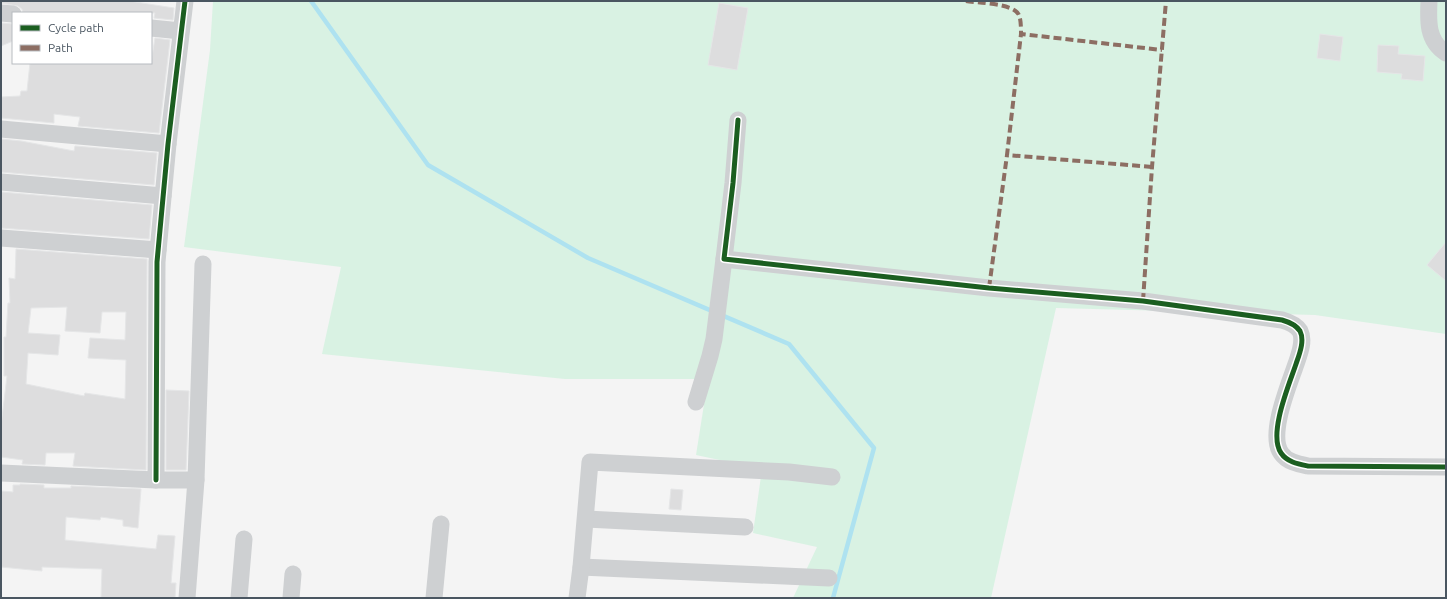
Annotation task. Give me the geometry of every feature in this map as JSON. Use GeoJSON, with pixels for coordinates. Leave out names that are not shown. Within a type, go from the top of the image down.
{"type":"FeatureCollection","features":[{"type":"Feature","properties":{"kind":"street"},"geometry":{"type":"LineString","coordinates":[[156,480],[158,250],[168,144],[185,1]]}},
{"type":"Feature","properties":{"kind":"street"},"geometry":{"type":"LineString","coordinates":[[1429,1],[1428,22],[1430,31],[1434,43],[1446,53]]}},
{"type":"Feature","properties":{"kind":"street"},"geometry":{"type":"LineString","coordinates":[[1,13],[12,14]]}},
{"type":"Feature","properties":{"kind":"street"},"geometry":{"type":"LineString","coordinates":[[152,28],[181,31]]}},
{"type":"Feature","properties":{"kind":"street"},"geometry":{"type":"LineString","coordinates":[[696,402],[714,339],[733,183],[738,120]]}},
{"type":"Feature","properties":{"kind":"street"},"geometry":{"type":"LineString","coordinates":[[1,129],[168,144]]}},
{"type":"Feature","properties":{"kind":"street"},"geometry":{"type":"LineString","coordinates":[[1,182],[163,196]]}},
{"type":"Feature","properties":{"kind":"street"},"geometry":{"type":"LineString","coordinates":[[1,238],[158,250]]}},
{"type":"Feature","properties":{"kind":"street"},"geometry":{"type":"LineString","coordinates":[[724,259],[989,288],[1143,301],[1282,320],[1293,324],[1300,332],[1302,339],[1300,352],[1278,419],[1276,442],[1281,454],[1291,462],[1308,466],[1446,468]]}},
{"type":"Feature","properties":{"kind":"street"},"geometry":{"type":"LineString","coordinates":[[187,598],[196,480],[203,264]]}},
{"type":"Feature","properties":{"kind":"street"},"geometry":{"type":"LineString","coordinates":[[577,598],[586,519],[590,462],[789,472],[832,477]]}},
{"type":"Feature","properties":{"kind":"street"},"geometry":{"type":"LineString","coordinates":[[1,473],[156,480],[196,480]]}},
{"type":"Feature","properties":{"kind":"street"},"geometry":{"type":"LineString","coordinates":[[586,519],[745,527]]}},
{"type":"Feature","properties":{"kind":"street"},"geometry":{"type":"LineString","coordinates":[[434,598],[441,524]]}},
{"type":"Feature","properties":{"kind":"street"},"geometry":{"type":"LineString","coordinates":[[239,598],[244,539]]}},
{"type":"Feature","properties":{"kind":"street"},"geometry":{"type":"LineString","coordinates":[[581,567],[829,578]]}},
{"type":"Feature","properties":{"kind":"street"},"geometry":{"type":"LineString","coordinates":[[291,598],[293,574]]}},
{"type":"Feature","properties":{"kind":"green space"},"geometry":{"type":"Polygon","coordinates":[[[213,1],[1446,1],[1446,334],[1315,315],[1056,308],[991,598],[793,598],[817,547],[753,533],[762,469],[696,455],[708,379],[565,379],[322,354],[341,267],[184,247],[210,50],[213,1]]]}},
{"type":"Feature","properties":{"kind":"building"},"geometry":{"type":"Polygon","coordinates":[[[1,1],[129,1],[174,8],[173,20],[154,18],[155,13],[152,12],[23,12],[22,9],[18,6],[1,3],[1,1]]]}},
{"type":"Feature","properties":{"kind":"building"},"geometry":{"type":"Polygon","coordinates":[[[719,3],[748,8],[737,70],[708,65],[719,3]]]}},
{"type":"Feature","properties":{"kind":"building"},"geometry":{"type":"Polygon","coordinates":[[[1,23],[12,24],[12,41],[1,46],[1,23]]]}},
{"type":"Feature","properties":{"kind":"building"},"geometry":{"type":"Polygon","coordinates":[[[1320,34],[1343,37],[1340,61],[1317,58],[1320,34]]]}},
{"type":"Feature","properties":{"kind":"building"},"geometry":{"type":"Polygon","coordinates":[[[155,38],[170,40],[159,133],[78,126],[80,117],[54,114],[54,123],[1,118],[1,97],[20,96],[21,91],[27,91],[30,64],[152,64],[155,38]]]}},
{"type":"Feature","properties":{"kind":"building"},"geometry":{"type":"Polygon","coordinates":[[[1378,45],[1399,46],[1398,54],[1425,56],[1423,81],[1401,79],[1402,74],[1377,72],[1378,45]]]}},
{"type":"Feature","properties":{"kind":"building"},"geometry":{"type":"Polygon","coordinates":[[[1,139],[21,141],[74,151],[75,146],[157,153],[154,185],[1,172],[1,139]]]}},
{"type":"Feature","properties":{"kind":"building"},"geometry":{"type":"Polygon","coordinates":[[[1,192],[152,205],[149,239],[1,228],[1,192]]]}},
{"type":"Feature","properties":{"kind":"building"},"geometry":{"type":"Polygon","coordinates":[[[1446,242],[1446,281],[1427,265],[1446,242]]]}},
{"type":"Feature","properties":{"kind":"building"},"geometry":{"type":"Polygon","coordinates":[[[16,249],[147,259],[146,470],[73,466],[75,453],[46,453],[45,465],[22,464],[23,460],[1,457],[1,426],[7,376],[4,376],[4,337],[6,337],[8,303],[10,303],[9,278],[15,279],[16,249]],[[67,307],[31,308],[28,333],[60,335],[58,355],[28,353],[26,384],[84,396],[85,393],[125,399],[126,360],[88,358],[90,338],[125,340],[126,312],[102,312],[100,333],[65,331],[67,307]]]}},
{"type":"Feature","properties":{"kind":"building"},"geometry":{"type":"Polygon","coordinates":[[[166,390],[189,391],[186,470],[166,470],[166,390]]]}},
{"type":"Feature","properties":{"kind":"building"},"geometry":{"type":"Polygon","coordinates":[[[13,485],[44,485],[44,488],[71,488],[71,486],[141,489],[138,528],[123,526],[123,520],[101,517],[100,520],[66,517],[65,540],[156,549],[158,535],[175,536],[171,583],[176,583],[175,598],[101,598],[102,569],[42,567],[42,571],[1,567],[1,491],[13,492],[13,485]]]}},
{"type":"Feature","properties":{"kind":"building"},"geometry":{"type":"Polygon","coordinates":[[[671,489],[683,490],[681,510],[669,509],[671,489]]]}},
{"type":"Feature","properties":{"kind":"waterway"},"geometry":{"type":"LineString","coordinates":[[311,1],[428,165],[588,258],[789,344],[874,448],[833,598]]}},
{"type":"Feature","properties":{"kind":"marked path"},"geometry":{"type":"LineString","coordinates":[[966,1],[995,4],[1016,11],[1020,17],[1021,34]]}},
{"type":"Feature","properties":{"kind":"marked path"},"geometry":{"type":"LineString","coordinates":[[1143,301],[1152,167],[1166,1]]}},
{"type":"Feature","properties":{"kind":"marked path"},"geometry":{"type":"LineString","coordinates":[[1152,167],[1007,155],[1021,34],[1162,50]]}},
{"type":"Feature","properties":{"kind":"marked path"},"geometry":{"type":"LineString","coordinates":[[989,288],[1007,155]]}},
{"type":"Feature","properties":{"kind":"cycle path"},"geometry":{"type":"LineString","coordinates":[[156,480],[157,262],[168,144],[185,1]]}},
{"type":"Feature","properties":{"kind":"cycle path"},"geometry":{"type":"LineString","coordinates":[[738,120],[733,183],[724,259],[989,288],[1143,301],[1282,320],[1296,327],[1300,331],[1302,339],[1300,352],[1278,422],[1278,445],[1281,453],[1286,459],[1308,466],[1446,467]]}}]}
